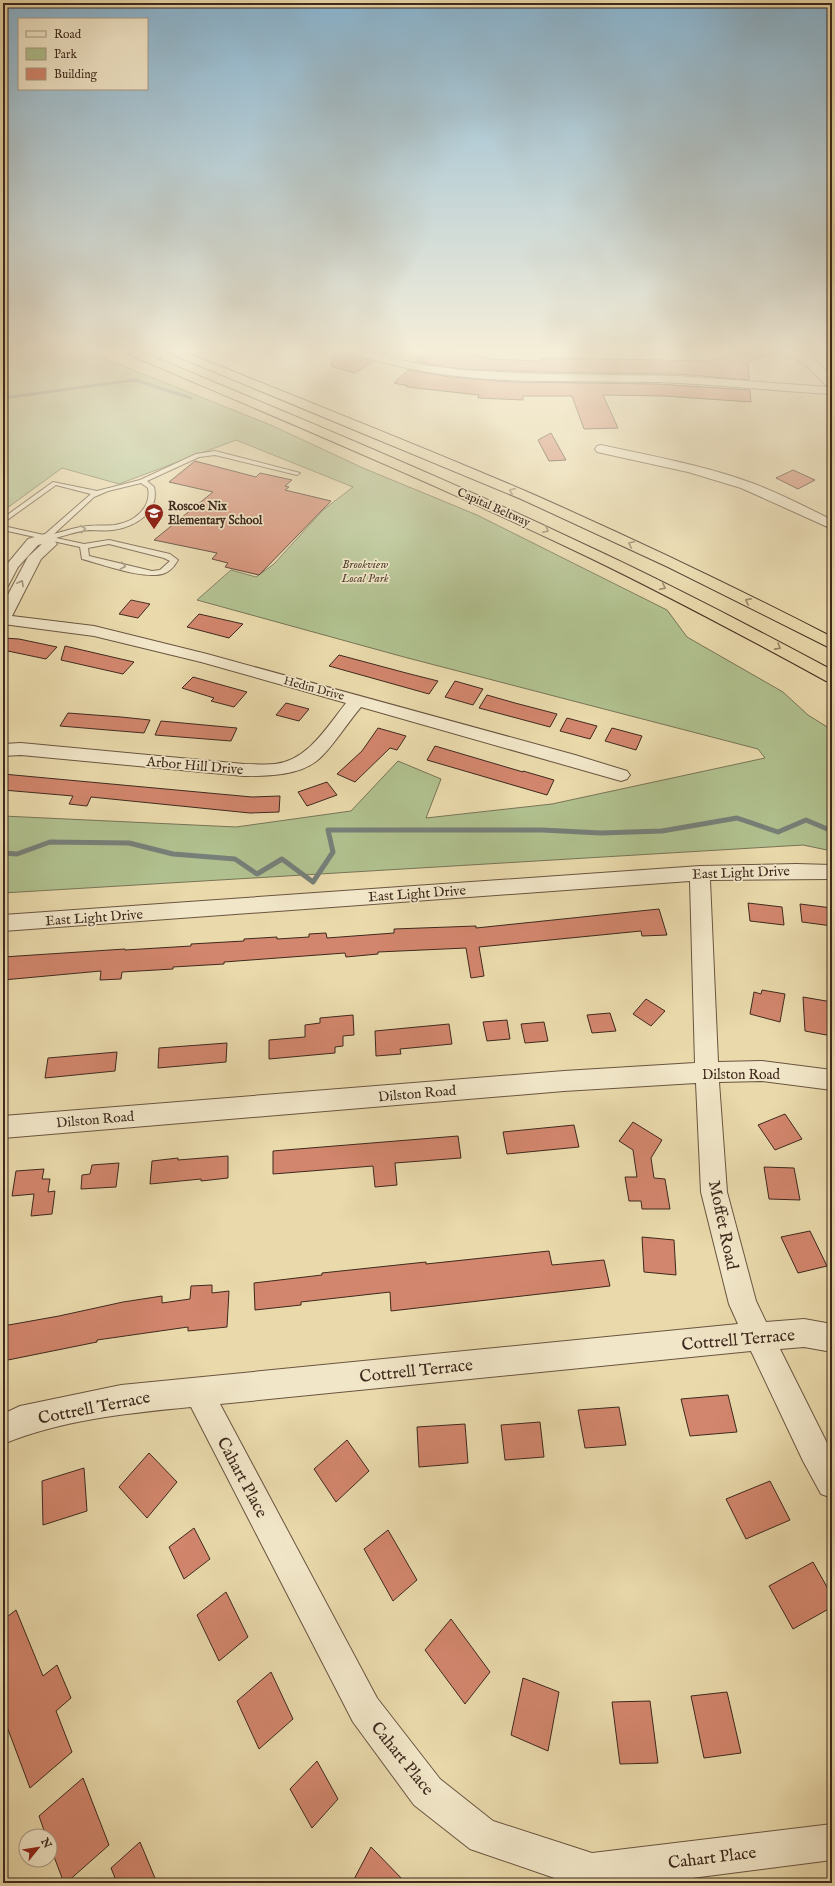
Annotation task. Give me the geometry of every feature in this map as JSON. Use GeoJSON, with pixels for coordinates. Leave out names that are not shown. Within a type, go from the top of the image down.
{"type":"FeatureCollection","features":[{"type":"Feature","properties":{"kind":"highway","name":"Capital Beltway"},"geometry":{"type":"LineString","coordinates":[[331,437],[550,532],[686,599],[832,677]]}},
{"type":"Feature","properties":{"kind":"highway","name":"Capital Beltway"},"geometry":{"type":"LineString","coordinates":[[383,437],[575,518],[706,580],[832,644]]}},
{"type":"Feature","properties":{"kind":"street"},"geometry":{"type":"LineString","coordinates":[[601,449],[704,473],[746,485],[783,500],[832,524]]}},
{"type":"Feature","properties":{"kind":"street"},"geometry":{"type":"LineString","coordinates":[[3,582],[12,565],[33,542],[45,538],[50,544],[35,557],[3,618]]}},
{"type":"Feature","properties":{"kind":"street","name":"Hedin Drive"},"geometry":{"type":"LineString","coordinates":[[3,618],[94,631],[207,659],[569,759],[621,775]]}},
{"type":"Feature","properties":{"kind":"street","name":"Arbor Hill Drive"},"geometry":{"type":"LineString","coordinates":[[3,750],[21,750],[244,770],[277,770],[303,761],[314,754],[357,700]]}},
{"type":"Feature","properties":{"kind":"street","name":"East Light Drive"},"geometry":{"type":"LineString","coordinates":[[3,923],[700,873],[796,871],[832,872]]}},
{"type":"Feature","properties":{"kind":"street","name":"Moffet Road"},"geometry":{"type":"LineString","coordinates":[[700,873],[707,1072],[714,1192],[743,1304],[814,1450],[832,1482]]}},
{"type":"Feature","properties":{"kind":"street","name":"Dilston Road"},"geometry":{"type":"LineString","coordinates":[[3,1126],[556,1081],[707,1072],[762,1071],[832,1080]]}},
{"type":"Feature","properties":{"kind":"street","name":"Cottrell Terrace"},"geometry":{"type":"LineString","coordinates":[[3,1429],[20,1421],[120,1399],[758,1336],[804,1334],[832,1338]]}},
{"type":"Feature","properties":{"kind":"street","name":"Cahart Place"},"geometry":{"type":"LineString","coordinates":[[198,1391],[365,1710],[427,1792],[483,1836],[592,1872],[832,1842]]}},
{"type":"Feature","properties":{"kind":"lane"},"geometry":{"type":"LineString","coordinates":[[45,538],[92,496],[142,480],[191,458],[206,453],[215,453],[297,473]]}},
{"type":"Feature","properties":{"kind":"lane"},"geometry":{"type":"LineString","coordinates":[[45,538],[74,531],[122,526],[134,521],[149,508],[153,500],[151,487],[142,480]]}},
{"type":"Feature","properties":{"kind":"lane"},"geometry":{"type":"LineString","coordinates":[[3,521],[55,483],[98,494]]}},
{"type":"Feature","properties":{"kind":"lane"},"geometry":{"type":"LineString","coordinates":[[3,528],[84,546],[109,542],[167,556],[174,560],[164,572],[150,573],[85,557],[84,546]]}},
{"type":"Feature","properties":{"kind":"lane"},"geometry":{"type":"LineString","coordinates":[[12,565],[31,564]]}},
{"type":"Feature","properties":{"kind":"green space","name":"Brookview Local Park"},"geometry":{"type":"Polygon","coordinates":[[[3,437],[297,437],[363,468],[477,515],[667,610],[687,637],[783,692],[808,715],[832,730],[832,851],[803,845],[3,893],[3,816],[236,827],[351,811],[398,761],[441,779],[426,818],[552,804],[765,758],[758,749],[404,657],[197,600],[231,570],[256,577],[274,564],[323,510],[353,487],[236,440],[119,484],[62,468],[3,511],[3,437]]]}},
{"type":"Feature","properties":{"kind":"building"},"geometry":{"type":"Polygon","coordinates":[[[544,437],[553,437],[566,460],[549,461],[538,440],[544,437]]]}},
{"type":"Feature","properties":{"kind":"building"},"geometry":{"type":"Polygon","coordinates":[[[195,461],[256,477],[260,473],[292,480],[285,486],[289,487],[285,490],[331,501],[259,575],[225,567],[228,563],[212,559],[217,553],[154,540],[213,492],[169,482],[195,461]]]}},
{"type":"Feature","properties":{"kind":"building"},"geometry":{"type":"Polygon","coordinates":[[[793,470],[815,480],[798,489],[776,478],[793,470]]]}},
{"type":"Feature","properties":{"kind":"building"},"geometry":{"type":"Polygon","coordinates":[[[131,600],[150,604],[138,618],[119,614],[131,600]]]}},
{"type":"Feature","properties":{"kind":"building"},"geometry":{"type":"Polygon","coordinates":[[[199,614],[243,624],[229,638],[187,627],[199,614]]]}},
{"type":"Feature","properties":{"kind":"building"},"geometry":{"type":"Polygon","coordinates":[[[3,638],[19,639],[57,647],[46,659],[3,650],[3,638]]]}},
{"type":"Feature","properties":{"kind":"building"},"geometry":{"type":"Polygon","coordinates":[[[65,646],[134,662],[123,674],[61,660],[65,646]]]}},
{"type":"Feature","properties":{"kind":"building"},"geometry":{"type":"Polygon","coordinates":[[[339,655],[438,681],[429,694],[329,666],[339,655]]]}},
{"type":"Feature","properties":{"kind":"building"},"geometry":{"type":"Polygon","coordinates":[[[193,677],[247,692],[234,707],[211,701],[214,698],[182,688],[193,677]]]}},
{"type":"Feature","properties":{"kind":"building"},"geometry":{"type":"Polygon","coordinates":[[[455,681],[483,689],[473,705],[445,697],[455,681]]]}},
{"type":"Feature","properties":{"kind":"building"},"geometry":{"type":"Polygon","coordinates":[[[487,695],[557,714],[550,727],[479,708],[487,695]]]}},
{"type":"Feature","properties":{"kind":"building"},"geometry":{"type":"Polygon","coordinates":[[[286,703],[309,709],[299,721],[276,715],[286,703]]]}},
{"type":"Feature","properties":{"kind":"building"},"geometry":{"type":"Polygon","coordinates":[[[68,713],[150,720],[144,733],[60,726],[68,713]]]}},
{"type":"Feature","properties":{"kind":"building"},"geometry":{"type":"Polygon","coordinates":[[[567,718],[597,726],[590,739],[560,731],[567,718]]]}},
{"type":"Feature","properties":{"kind":"building"},"geometry":{"type":"Polygon","coordinates":[[[161,721],[237,728],[231,741],[155,735],[161,721]]]}},
{"type":"Feature","properties":{"kind":"building"},"geometry":{"type":"Polygon","coordinates":[[[378,728],[406,736],[397,750],[390,748],[355,782],[337,774],[362,751],[378,728]]]}},
{"type":"Feature","properties":{"kind":"building"},"geometry":{"type":"Polygon","coordinates":[[[612,728],[642,736],[636,750],[605,741],[612,728]]]}},
{"type":"Feature","properties":{"kind":"building"},"geometry":{"type":"Polygon","coordinates":[[[435,746],[554,780],[547,795],[427,760],[435,746]]]}},
{"type":"Feature","properties":{"kind":"building"},"geometry":{"type":"Polygon","coordinates":[[[3,774],[252,797],[280,796],[279,812],[250,813],[91,797],[87,806],[69,804],[73,796],[3,790],[3,774]]]}},
{"type":"Feature","properties":{"kind":"building"},"geometry":{"type":"Polygon","coordinates":[[[327,782],[337,795],[307,806],[298,792],[327,782]]]}},
{"type":"Feature","properties":{"kind":"building"},"geometry":{"type":"Polygon","coordinates":[[[748,903],[782,907],[784,925],[750,921],[748,903]]]}},
{"type":"Feature","properties":{"kind":"building"},"geometry":{"type":"Polygon","coordinates":[[[800,904],[832,908],[832,926],[802,922],[800,904]]]}},
{"type":"Feature","properties":{"kind":"building"},"geometry":{"type":"Polygon","coordinates":[[[659,909],[667,935],[642,936],[641,931],[479,947],[484,976],[471,978],[466,948],[378,952],[378,954],[346,957],[345,953],[224,962],[224,964],[173,967],[173,969],[122,972],[121,979],[100,980],[101,971],[3,980],[3,957],[191,946],[191,944],[244,941],[244,939],[309,937],[309,934],[326,933],[327,938],[394,933],[394,929],[476,926],[476,928],[659,909]]]}},
{"type":"Feature","properties":{"kind":"building"},"geometry":{"type":"Polygon","coordinates":[[[762,990],[785,994],[780,1022],[750,1014],[754,992],[761,994],[762,990]]]}},
{"type":"Feature","properties":{"kind":"building"},"geometry":{"type":"Polygon","coordinates":[[[803,997],[832,1002],[832,1036],[805,1031],[803,997]]]}},
{"type":"Feature","properties":{"kind":"building"},"geometry":{"type":"Polygon","coordinates":[[[646,999],[665,1011],[651,1026],[633,1014],[646,999]]]}},
{"type":"Feature","properties":{"kind":"building"},"geometry":{"type":"Polygon","coordinates":[[[610,1013],[616,1031],[592,1033],[587,1015],[610,1013]]]}},
{"type":"Feature","properties":{"kind":"building"},"geometry":{"type":"Polygon","coordinates":[[[353,1015],[354,1035],[343,1036],[343,1046],[335,1047],[335,1053],[269,1059],[269,1040],[305,1037],[305,1025],[320,1023],[320,1018],[353,1015]]]}},
{"type":"Feature","properties":{"kind":"building"},"geometry":{"type":"Polygon","coordinates":[[[507,1020],[510,1039],[487,1041],[483,1022],[507,1020]]]}},
{"type":"Feature","properties":{"kind":"building"},"geometry":{"type":"Polygon","coordinates":[[[544,1022],[548,1041],[525,1043],[521,1024],[544,1022]]]}},
{"type":"Feature","properties":{"kind":"building"},"geometry":{"type":"Polygon","coordinates":[[[449,1024],[452,1044],[400,1049],[401,1054],[376,1056],[375,1031],[449,1024]]]}},
{"type":"Feature","properties":{"kind":"building"},"geometry":{"type":"Polygon","coordinates":[[[227,1043],[226,1062],[158,1068],[159,1048],[227,1043]]]}},
{"type":"Feature","properties":{"kind":"building"},"geometry":{"type":"Polygon","coordinates":[[[117,1052],[115,1071],[45,1078],[48,1058],[117,1052]]]}},
{"type":"Feature","properties":{"kind":"building"},"geometry":{"type":"Polygon","coordinates":[[[785,1114],[802,1139],[775,1150],[758,1125],[785,1114]]]}},
{"type":"Feature","properties":{"kind":"building"},"geometry":{"type":"Polygon","coordinates":[[[633,1122],[662,1140],[651,1158],[654,1178],[665,1179],[670,1209],[642,1209],[641,1201],[629,1201],[625,1177],[637,1177],[633,1150],[619,1141],[633,1122]]]}},
{"type":"Feature","properties":{"kind":"building"},"geometry":{"type":"Polygon","coordinates":[[[574,1125],[579,1147],[507,1154],[503,1132],[574,1125]]]}},
{"type":"Feature","properties":{"kind":"building"},"geometry":{"type":"Polygon","coordinates":[[[458,1136],[461,1158],[395,1163],[397,1185],[375,1187],[373,1166],[273,1174],[273,1151],[458,1136]]]}},
{"type":"Feature","properties":{"kind":"building"},"geometry":{"type":"Polygon","coordinates":[[[228,1156],[228,1178],[150,1184],[152,1161],[178,1158],[178,1160],[228,1156]]]}},
{"type":"Feature","properties":{"kind":"building"},"geometry":{"type":"Polygon","coordinates":[[[119,1163],[116,1187],[81,1189],[82,1175],[90,1174],[92,1165],[119,1163]]]}},
{"type":"Feature","properties":{"kind":"building"},"geometry":{"type":"Polygon","coordinates":[[[764,1167],[794,1168],[800,1200],[769,1199],[764,1167]]]}},
{"type":"Feature","properties":{"kind":"building"},"geometry":{"type":"Polygon","coordinates":[[[44,1169],[42,1179],[50,1179],[48,1192],[55,1191],[52,1214],[31,1216],[34,1194],[12,1196],[16,1171],[44,1169]]]}},
{"type":"Feature","properties":{"kind":"building"},"geometry":{"type":"Polygon","coordinates":[[[810,1231],[827,1266],[798,1273],[781,1237],[810,1231]]]}},
{"type":"Feature","properties":{"kind":"building"},"geometry":{"type":"Polygon","coordinates":[[[642,1237],[674,1240],[676,1275],[644,1272],[642,1237]]]}},
{"type":"Feature","properties":{"kind":"building"},"geometry":{"type":"Polygon","coordinates":[[[549,1251],[552,1265],[604,1260],[610,1286],[391,1311],[390,1292],[301,1302],[301,1305],[255,1310],[254,1283],[322,1275],[322,1273],[549,1251]]]}},
{"type":"Feature","properties":{"kind":"building"},"geometry":{"type":"Polygon","coordinates":[[[212,1285],[212,1293],[229,1291],[227,1327],[188,1331],[188,1327],[97,1340],[97,1342],[3,1361],[3,1326],[123,1302],[162,1296],[162,1303],[190,1299],[191,1286],[212,1285]]]}},
{"type":"Feature","properties":{"kind":"building"},"geometry":{"type":"Polygon","coordinates":[[[728,1395],[737,1432],[690,1436],[681,1399],[728,1395]]]}},
{"type":"Feature","properties":{"kind":"building"},"geometry":{"type":"Polygon","coordinates":[[[619,1407],[626,1445],[585,1448],[578,1410],[619,1407]]]}},
{"type":"Feature","properties":{"kind":"building"},"geometry":{"type":"Polygon","coordinates":[[[540,1422],[544,1457],[505,1460],[501,1425],[540,1422]]]}},
{"type":"Feature","properties":{"kind":"building"},"geometry":{"type":"Polygon","coordinates":[[[465,1424],[468,1463],[419,1467],[417,1427],[465,1424]]]}},
{"type":"Feature","properties":{"kind":"building"},"geometry":{"type":"Polygon","coordinates":[[[347,1440],[369,1471],[336,1502],[314,1469],[347,1440]]]}},
{"type":"Feature","properties":{"kind":"building"},"geometry":{"type":"Polygon","coordinates":[[[149,1453],[177,1482],[147,1518],[119,1487],[149,1453]]]}},
{"type":"Feature","properties":{"kind":"building"},"geometry":{"type":"Polygon","coordinates":[[[84,1468],[87,1511],[43,1525],[42,1481],[84,1468]]]}},
{"type":"Feature","properties":{"kind":"building"},"geometry":{"type":"Polygon","coordinates":[[[770,1481],[790,1520],[746,1539],[726,1499],[770,1481]]]}},
{"type":"Feature","properties":{"kind":"building"},"geometry":{"type":"Polygon","coordinates":[[[194,1528],[210,1559],[184,1579],[169,1547],[194,1528]]]}},
{"type":"Feature","properties":{"kind":"building"},"geometry":{"type":"Polygon","coordinates":[[[388,1530],[417,1580],[393,1601],[364,1549],[388,1530]]]}},
{"type":"Feature","properties":{"kind":"building"},"geometry":{"type":"Polygon","coordinates":[[[813,1562],[832,1596],[832,1607],[793,1629],[769,1586],[813,1562]]]}},
{"type":"Feature","properties":{"kind":"building"},"geometry":{"type":"Polygon","coordinates":[[[226,1592],[248,1637],[219,1661],[197,1615],[226,1592]]]}},
{"type":"Feature","properties":{"kind":"building"},"geometry":{"type":"Polygon","coordinates":[[[16,1610],[43,1676],[57,1665],[71,1698],[56,1711],[72,1752],[30,1788],[3,1716],[3,1620],[16,1610]]]}},
{"type":"Feature","properties":{"kind":"building"},"geometry":{"type":"Polygon","coordinates":[[[451,1619],[490,1672],[465,1704],[425,1650],[451,1619]]]}},
{"type":"Feature","properties":{"kind":"building"},"geometry":{"type":"Polygon","coordinates":[[[271,1672],[293,1719],[259,1749],[237,1701],[271,1672]]]}},
{"type":"Feature","properties":{"kind":"building"},"geometry":{"type":"Polygon","coordinates":[[[523,1678],[559,1692],[548,1751],[511,1735],[523,1678]]]}},
{"type":"Feature","properties":{"kind":"building"},"geometry":{"type":"Polygon","coordinates":[[[727,1692],[741,1753],[704,1758],[691,1696],[727,1692]]]}},
{"type":"Feature","properties":{"kind":"building"},"geometry":{"type":"Polygon","coordinates":[[[650,1701],[658,1763],[620,1764],[612,1702],[650,1701]]]}},
{"type":"Feature","properties":{"kind":"building"},"geometry":{"type":"Polygon","coordinates":[[[317,1761],[338,1799],[312,1828],[290,1789],[317,1761]]]}},
{"type":"Feature","properties":{"kind":"building"},"geometry":{"type":"Polygon","coordinates":[[[83,1778],[109,1845],[66,1883],[64,1883],[58,1867],[58,1828],[43,1828],[39,1816],[83,1778]]]}},
{"type":"Feature","properties":{"kind":"building"},"geometry":{"type":"Polygon","coordinates":[[[140,1842],[157,1883],[117,1883],[111,1868],[140,1842]]]}},
{"type":"Feature","properties":{"kind":"building"},"geometry":{"type":"Polygon","coordinates":[[[371,1847],[406,1883],[352,1883],[371,1847]]]}},
{"type":"Feature","properties":{"kind":"waterway"},"geometry":{"type":"LineString","coordinates":[[3,853],[17,854],[50,842],[129,843],[173,854],[235,859],[257,874],[282,859],[313,882],[333,852],[328,830],[542,830],[601,833],[662,831],[737,818],[778,832],[806,820],[832,831]]}},
{"type":"Feature","properties":{"kind":"place","name":"Roscoe Nix Elementary School"},"geometry":{"type":"Point","coordinates":[154,530]}}]}
